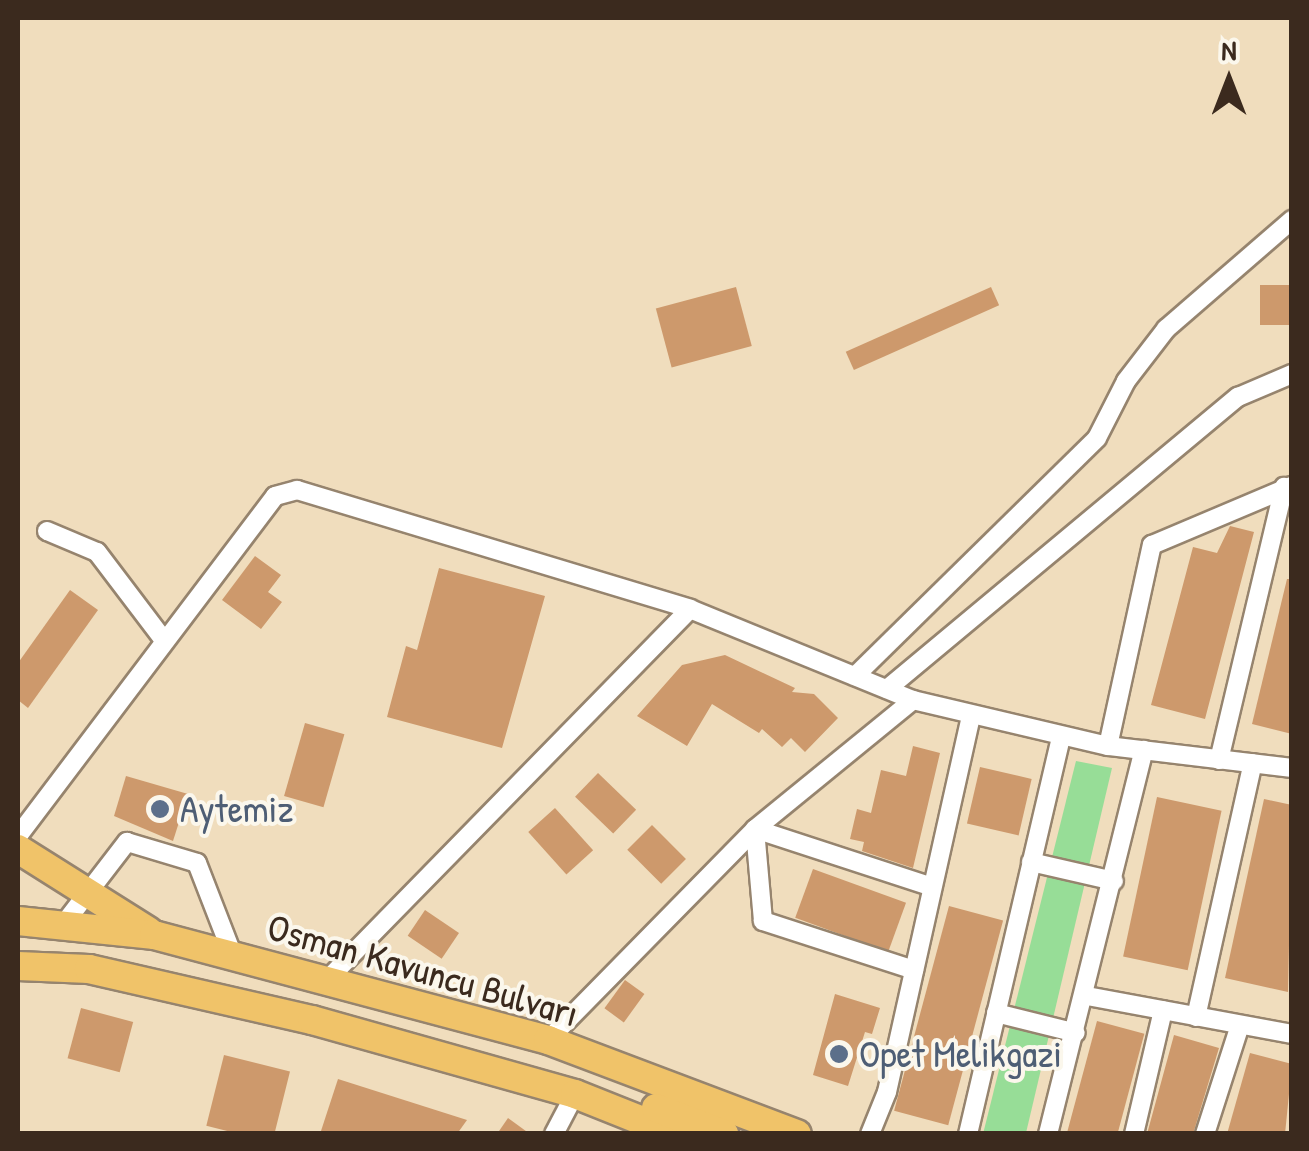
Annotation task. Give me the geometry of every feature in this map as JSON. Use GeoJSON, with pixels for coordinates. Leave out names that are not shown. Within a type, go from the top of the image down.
{"type":"FeatureCollection","features":[{"type":"Feature","properties":{"kind":"highway"},"geometry":{"type":"LineString","coordinates":[[18,849],[154,934]]}},
{"type":"Feature","properties":{"kind":"highway","name":"Osman Kavuncu Bulvarı"},"geometry":{"type":"LineString","coordinates":[[18,921],[154,934],[548,1040],[797,1134]]}},
{"type":"Feature","properties":{"kind":"highway","name":"Osman Kavuncu Bulvarı"},"geometry":{"type":"LineString","coordinates":[[18,966],[89,969],[312,1020],[575,1094],[675,1134]]}},
{"type":"Feature","properties":{"kind":"highway"},"geometry":{"type":"LineString","coordinates":[[575,1094],[591,1084],[724,1134]]}},
{"type":"Feature","properties":{"kind":"street"},"geometry":{"type":"LineString","coordinates":[[855,676],[1097,438],[1126,380],[1166,329],[1292,220]]}},
{"type":"Feature","properties":{"kind":"street"},"geometry":{"type":"LineString","coordinates":[[887,689],[1238,398],[1292,374]]}},
{"type":"Feature","properties":{"kind":"street"},"geometry":{"type":"LineString","coordinates":[[1108,746],[1152,546],[1288,487]]}},
{"type":"Feature","properties":{"kind":"street"},"geometry":{"type":"LineString","coordinates":[[1219,760],[1288,487]]}},
{"type":"Feature","properties":{"kind":"street"},"geometry":{"type":"LineString","coordinates":[[18,836],[275,496],[297,490],[690,609],[913,700],[1108,746],[1292,768]]}},
{"type":"Feature","properties":{"kind":"street"},"geometry":{"type":"LineString","coordinates":[[47,531],[97,552],[164,639]]}},
{"type":"Feature","properties":{"kind":"street"},"geometry":{"type":"LineString","coordinates":[[326,981],[690,609]]}},
{"type":"Feature","properties":{"kind":"street"},"geometry":{"type":"LineString","coordinates":[[548,1040],[755,829],[913,700]]}},
{"type":"Feature","properties":{"kind":"street"},"geometry":{"type":"LineString","coordinates":[[870,1134],[887,1092],[971,716]]}},
{"type":"Feature","properties":{"kind":"street"},"geometry":{"type":"LineString","coordinates":[[968,1134],[1061,736]]}},
{"type":"Feature","properties":{"kind":"street"},"geometry":{"type":"LineString","coordinates":[[1048,1134],[1087,996],[1144,750]]}},
{"type":"Feature","properties":{"kind":"street"},"geometry":{"type":"LineString","coordinates":[[1196,1016],[1253,764]]}},
{"type":"Feature","properties":{"kind":"street"},"geometry":{"type":"LineString","coordinates":[[755,829],[932,887]]}},
{"type":"Feature","properties":{"kind":"street"},"geometry":{"type":"LineString","coordinates":[[755,829],[763,920],[914,970]]}},
{"type":"Feature","properties":{"kind":"street"},"geometry":{"type":"LineString","coordinates":[[63,925],[128,842],[198,864],[232,956]]}},
{"type":"Feature","properties":{"kind":"street"},"geometry":{"type":"LineString","coordinates":[[1032,862],[1114,881]]}},
{"type":"Feature","properties":{"kind":"street"},"geometry":{"type":"LineString","coordinates":[[1087,996],[1292,1034]]}},
{"type":"Feature","properties":{"kind":"street"},"geometry":{"type":"LineString","coordinates":[[1134,1134],[1163,1010]]}},
{"type":"Feature","properties":{"kind":"street"},"geometry":{"type":"LineString","coordinates":[[996,1012],[1076,1034]]}},
{"type":"Feature","properties":{"kind":"street"},"geometry":{"type":"LineString","coordinates":[[1204,1134],[1240,1025]]}},
{"type":"Feature","properties":{"kind":"street"},"geometry":{"type":"LineString","coordinates":[[554,1134],[575,1094]]}},
{"type":"Feature","properties":{"kind":"green space"},"geometry":{"type":"Polygon","coordinates":[[[1076,761],[1112,768],[1026,1133],[983,1134],[1076,761]]]}},
{"type":"Feature","properties":{"kind":"building"},"geometry":{"type":"Polygon","coordinates":[[[1260,285],[1292,285],[1292,325],[1260,325],[1260,285]]]}},
{"type":"Feature","properties":{"kind":"building"},"geometry":{"type":"Polygon","coordinates":[[[736,287],[752,346],[672,367],[656,308],[736,287]]]}},
{"type":"Feature","properties":{"kind":"building"},"geometry":{"type":"Polygon","coordinates":[[[991,287],[999,305],[854,370],[846,352],[991,287]]]}},
{"type":"Feature","properties":{"kind":"building"},"geometry":{"type":"Polygon","coordinates":[[[1230,526],[1254,532],[1205,719],[1151,705],[1193,547],[1217,553],[1230,526]]]}},
{"type":"Feature","properties":{"kind":"building"},"geometry":{"type":"Polygon","coordinates":[[[255,556],[281,575],[268,592],[282,602],[261,629],[222,600],[255,556]]]}},
{"type":"Feature","properties":{"kind":"building"},"geometry":{"type":"Polygon","coordinates":[[[439,568],[545,596],[502,748],[387,717],[406,646],[417,650],[439,568]]]}},
{"type":"Feature","properties":{"kind":"building"},"geometry":{"type":"Polygon","coordinates":[[[1287,579],[1292,579],[1292,734],[1252,724],[1287,579]]]}},
{"type":"Feature","properties":{"kind":"building"},"geometry":{"type":"Polygon","coordinates":[[[70,590],[98,610],[28,708],[18,700],[18,663],[70,590]]]}},
{"type":"Feature","properties":{"kind":"building"},"geometry":{"type":"Polygon","coordinates":[[[725,655],[795,688],[792,692],[814,694],[838,718],[805,752],[791,738],[782,747],[762,729],[759,733],[712,704],[687,746],[637,716],[682,665],[725,655]]]}},
{"type":"Feature","properties":{"kind":"building"},"geometry":{"type":"Polygon","coordinates":[[[305,723],[344,734],[323,807],[284,796],[305,723]]]}},
{"type":"Feature","properties":{"kind":"building"},"geometry":{"type":"Polygon","coordinates":[[[913,746],[940,753],[913,868],[862,851],[864,842],[850,839],[857,809],[871,813],[881,770],[906,776],[913,746]]]}},
{"type":"Feature","properties":{"kind":"building"},"geometry":{"type":"Polygon","coordinates":[[[980,767],[1032,779],[1019,835],[967,824],[980,767]]]}},
{"type":"Feature","properties":{"kind":"building"},"geometry":{"type":"Polygon","coordinates":[[[598,773],[636,810],[613,834],[575,797],[598,773]]]}},
{"type":"Feature","properties":{"kind":"building"},"geometry":{"type":"Polygon","coordinates":[[[126,776],[188,794],[173,841],[114,816],[126,776]]]}},
{"type":"Feature","properties":{"kind":"building"},"geometry":{"type":"Polygon","coordinates":[[[1157,797],[1222,811],[1188,970],[1123,956],[1157,797]]]}},
{"type":"Feature","properties":{"kind":"building"},"geometry":{"type":"Polygon","coordinates":[[[1264,799],[1292,805],[1288,992],[1225,978],[1264,799]]]}},
{"type":"Feature","properties":{"kind":"building"},"geometry":{"type":"Polygon","coordinates":[[[555,808],[593,850],[566,874],[528,832],[555,808]]]}},
{"type":"Feature","properties":{"kind":"building"},"geometry":{"type":"Polygon","coordinates":[[[652,825],[686,859],[661,884],[627,850],[652,825]]]}},
{"type":"Feature","properties":{"kind":"building"},"geometry":{"type":"Polygon","coordinates":[[[813,869],[906,903],[888,952],[795,918],[813,869]]]}},
{"type":"Feature","properties":{"kind":"building"},"geometry":{"type":"Polygon","coordinates":[[[949,906],[1003,920],[948,1125],[894,1111],[949,906]]]}},
{"type":"Feature","properties":{"kind":"building"},"geometry":{"type":"Polygon","coordinates":[[[425,910],[459,933],[442,959],[408,936],[425,910]]]}},
{"type":"Feature","properties":{"kind":"building"},"geometry":{"type":"Polygon","coordinates":[[[625,980],[644,994],[624,1022],[604,1008],[625,980]]]}},
{"type":"Feature","properties":{"kind":"building"},"geometry":{"type":"Polygon","coordinates":[[[835,994],[880,1008],[872,1034],[865,1032],[848,1086],[813,1075],[835,994]]]}},
{"type":"Feature","properties":{"kind":"building"},"geometry":{"type":"Polygon","coordinates":[[[81,1008],[133,1022],[120,1072],[68,1058],[81,1008]]]}},
{"type":"Feature","properties":{"kind":"building"},"geometry":{"type":"Polygon","coordinates":[[[1097,1021],[1144,1034],[1117,1134],[1067,1134],[1097,1021]]]}},
{"type":"Feature","properties":{"kind":"building"},"geometry":{"type":"Polygon","coordinates":[[[1174,1035],[1219,1048],[1193,1134],[1147,1134],[1174,1035]]]}},
{"type":"Feature","properties":{"kind":"building"},"geometry":{"type":"Polygon","coordinates":[[[1250,1053],[1292,1064],[1285,1134],[1227,1134],[1250,1053]]]}},
{"type":"Feature","properties":{"kind":"building"},"geometry":{"type":"Polygon","coordinates":[[[224,1055],[290,1071],[274,1134],[239,1134],[206,1126],[224,1055]]]}},
{"type":"Feature","properties":{"kind":"building"},"geometry":{"type":"Polygon","coordinates":[[[338,1079],[467,1120],[457,1134],[320,1134],[338,1079]]]}},
{"type":"Feature","properties":{"kind":"building"},"geometry":{"type":"Polygon","coordinates":[[[508,1118],[530,1134],[497,1134],[508,1118]]]}},
{"type":"Feature","properties":{"kind":"place","name":"Aytemiz"},"geometry":{"type":"Point","coordinates":[160,809]}},
{"type":"Feature","properties":{"kind":"place","name":"Opet Melikgazi"},"geometry":{"type":"Point","coordinates":[839,1054]}}]}
